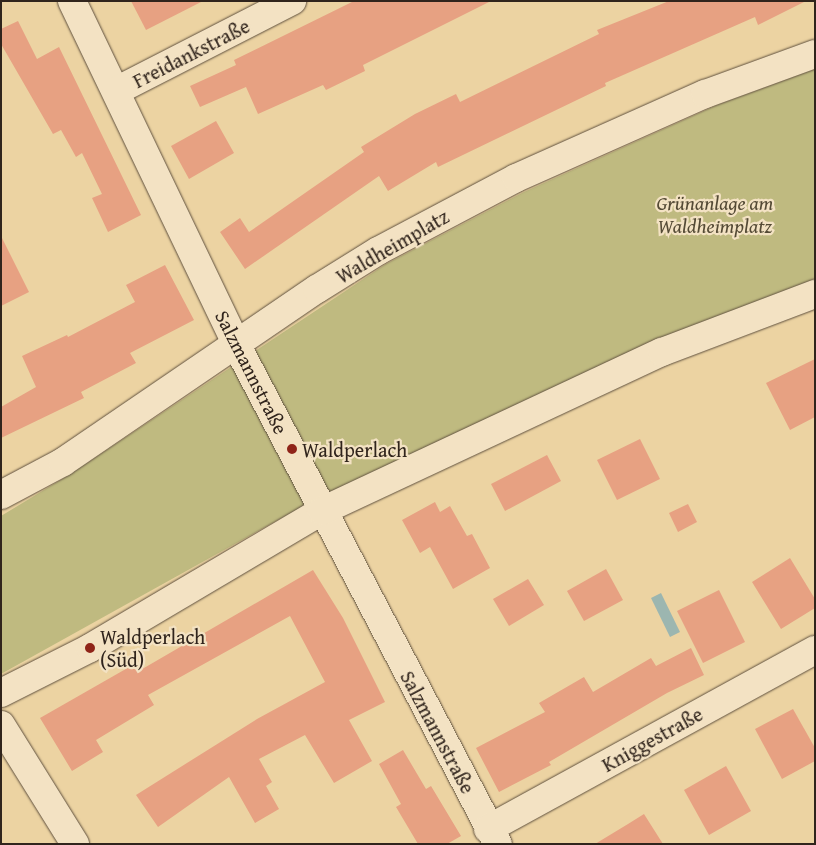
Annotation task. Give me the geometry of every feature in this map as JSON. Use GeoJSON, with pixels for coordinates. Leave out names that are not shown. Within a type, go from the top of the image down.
{"type":"FeatureCollection","features":[{"type":"Feature","properties":{"kind":"street","name":"Salzmannstraße"},"geometry":{"type":"LineString","coordinates":[[72,1],[236,344],[493,836]]}},
{"type":"Feature","properties":{"kind":"street","name":"Freidankstraße"},"geometry":{"type":"LineString","coordinates":[[116,91],[292,1]]}},
{"type":"Feature","properties":{"kind":"street","name":"Waldheimplatz"},"geometry":{"type":"LineString","coordinates":[[1,495],[63,462],[236,344],[378,251],[516,178],[705,94],[815,54]]}},
{"type":"Feature","properties":{"kind":"street"},"geometry":{"type":"LineString","coordinates":[[1,693],[90,648],[322,511],[662,352],[815,294]]}},
{"type":"Feature","properties":{"kind":"street","name":"Kniggestraße"},"geometry":{"type":"LineString","coordinates":[[493,836],[815,650]]}},
{"type":"Feature","properties":{"kind":"street"},"geometry":{"type":"LineString","coordinates":[[1,725],[75,844]]}},
{"type":"Feature","properties":{"kind":"green space","name":"Grünanlage am Waldheimplatz"},"geometry":{"type":"Polygon","coordinates":[[[815,69],[815,281],[287,515],[1,674],[1,516],[72,473],[386,264],[524,192],[717,105],[815,69]]]}},
{"type":"Feature","properties":{"kind":"water"},"geometry":{"type":"Polygon","coordinates":[[[661,593],[680,632],[670,637],[651,598],[661,593]]]}},
{"type":"Feature","properties":{"kind":"building"},"geometry":{"type":"Polygon","coordinates":[[[131,1],[203,1],[146,30],[131,1]]]}},
{"type":"Feature","properties":{"kind":"building"},"geometry":{"type":"Polygon","coordinates":[[[354,1],[491,1],[363,65],[365,71],[326,90],[323,85],[258,114],[246,87],[200,107],[190,86],[236,65],[234,60],[354,1]]]}},
{"type":"Feature","properties":{"kind":"building"},"geometry":{"type":"Polygon","coordinates":[[[669,1],[806,1],[758,25],[755,17],[605,83],[606,86],[438,167],[436,162],[388,191],[379,176],[245,269],[220,232],[240,218],[249,232],[364,152],[361,147],[415,114],[456,94],[460,102],[599,34],[597,30],[669,1]]]}},
{"type":"Feature","properties":{"kind":"building"},"geometry":{"type":"Polygon","coordinates":[[[18,21],[37,59],[59,47],[141,215],[108,232],[92,198],[102,194],[82,153],[76,157],[61,130],[53,134],[1,44],[1,29],[18,21]]]}},
{"type":"Feature","properties":{"kind":"building"},"geometry":{"type":"Polygon","coordinates":[[[216,121],[234,153],[189,179],[171,146],[216,121]]]}},
{"type":"Feature","properties":{"kind":"building"},"geometry":{"type":"Polygon","coordinates":[[[1,236],[29,292],[1,306],[1,236]]]}},
{"type":"Feature","properties":{"kind":"building"},"geometry":{"type":"Polygon","coordinates":[[[165,265],[194,320],[130,353],[136,363],[81,392],[84,398],[1,438],[1,407],[36,387],[22,356],[67,335],[68,337],[135,302],[126,285],[165,265]]]}},
{"type":"Feature","properties":{"kind":"building"},"geometry":{"type":"Polygon","coordinates":[[[815,359],[815,417],[790,430],[766,383],[815,359]]]}},
{"type":"Feature","properties":{"kind":"building"},"geometry":{"type":"Polygon","coordinates":[[[640,439],[660,479],[617,500],[597,460],[640,439]]]}},
{"type":"Feature","properties":{"kind":"building"},"geometry":{"type":"Polygon","coordinates":[[[547,455],[561,481],[505,511],[491,484],[547,455]]]}},
{"type":"Feature","properties":{"kind":"building"},"geometry":{"type":"Polygon","coordinates":[[[435,502],[440,512],[450,506],[467,536],[472,534],[490,568],[453,589],[430,547],[420,553],[402,520],[435,502]]]}},
{"type":"Feature","properties":{"kind":"building"},"geometry":{"type":"Polygon","coordinates":[[[688,504],[697,522],[678,532],[669,513],[688,504]]]}},
{"type":"Feature","properties":{"kind":"building"},"geometry":{"type":"Polygon","coordinates":[[[790,558],[815,599],[815,608],[781,629],[752,582],[790,558]]]}},
{"type":"Feature","properties":{"kind":"building"},"geometry":{"type":"Polygon","coordinates":[[[606,569],[623,600],[584,621],[567,591],[606,569]]]}},
{"type":"Feature","properties":{"kind":"building"},"geometry":{"type":"Polygon","coordinates":[[[313,570],[343,618],[385,702],[349,720],[372,761],[334,783],[305,735],[259,759],[272,782],[266,786],[279,809],[255,823],[229,777],[158,827],[136,795],[257,719],[325,682],[290,616],[148,695],[154,705],[96,740],[103,752],[72,771],[40,718],[131,666],[141,663],[144,668],[313,570]]]}},
{"type":"Feature","properties":{"kind":"building"},"geometry":{"type":"Polygon","coordinates":[[[528,579],[544,605],[509,626],[493,599],[528,579]]]}},
{"type":"Feature","properties":{"kind":"building"},"geometry":{"type":"Polygon","coordinates":[[[719,590],[745,642],[703,663],[677,611],[719,590]]]}},
{"type":"Feature","properties":{"kind":"building"},"geometry":{"type":"Polygon","coordinates":[[[691,648],[704,675],[667,693],[549,762],[551,765],[499,792],[476,748],[545,712],[539,703],[584,677],[593,692],[651,658],[656,666],[691,648]]]}},
{"type":"Feature","properties":{"kind":"building"},"geometry":{"type":"Polygon","coordinates":[[[793,709],[815,748],[815,761],[782,779],[755,729],[793,709]]]}},
{"type":"Feature","properties":{"kind":"building"},"geometry":{"type":"Polygon","coordinates":[[[403,750],[426,789],[431,786],[461,836],[447,844],[418,844],[396,807],[401,804],[379,764],[403,750]]]}},
{"type":"Feature","properties":{"kind":"building"},"geometry":{"type":"Polygon","coordinates":[[[726,766],[751,811],[709,835],[684,790],[726,766]]]}},
{"type":"Feature","properties":{"kind":"building"},"geometry":{"type":"Polygon","coordinates":[[[644,814],[663,844],[595,844],[628,824],[644,814]]]}},
{"type":"Feature","properties":{"kind":"place","name":"Waldperlach"},"geometry":{"type":"Point","coordinates":[292,449]}},
{"type":"Feature","properties":{"kind":"place","name":"Waldperlach (Süd)"},"geometry":{"type":"Point","coordinates":[90,648]}}]}
